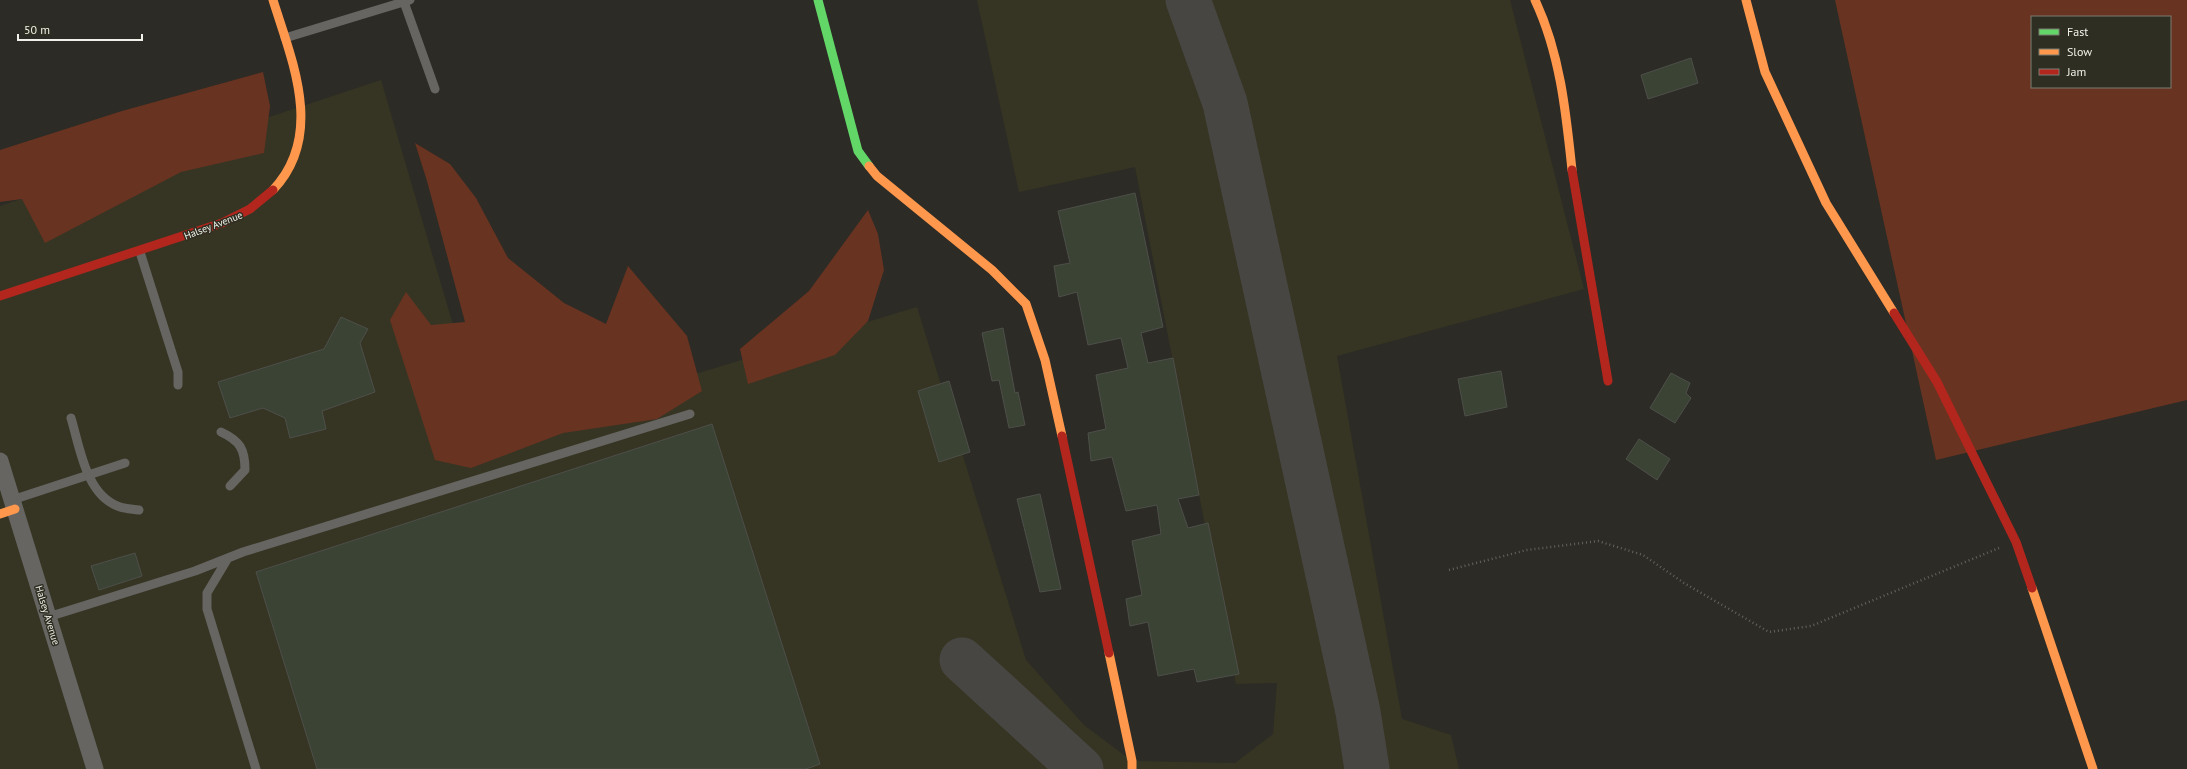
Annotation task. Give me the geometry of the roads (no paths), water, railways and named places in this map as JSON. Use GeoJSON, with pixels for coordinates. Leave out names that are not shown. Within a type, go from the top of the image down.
{"type":"FeatureCollection","features":[{"type":"Feature","properties":{"kind":"street","name":"Halsey Avenue"},"geometry":{"type":"LineString","coordinates":[[0,296],[140,252],[237,218],[259,204],[288,173],[298,151],[302,122],[301,96],[273,0]]}},
{"type":"Feature","properties":{"kind":"street"},"geometry":{"type":"LineString","coordinates":[[818,0],[858,151],[877,176],[992,270],[1026,304],[1045,360],[1132,761],[1132,769]]}},
{"type":"Feature","properties":{"kind":"street"},"geometry":{"type":"LineString","coordinates":[[1536,0],[1546,23],[1565,100],[1574,189],[1608,381]]}},
{"type":"Feature","properties":{"kind":"street"},"geometry":{"type":"LineString","coordinates":[[1746,0],[1765,72],[1826,203],[1938,382],[2016,542],[2093,769]]}},
{"type":"Feature","properties":{"kind":"street","name":"Halsey Avenue"},"geometry":{"type":"LineString","coordinates":[[0,461],[9,508],[48,617],[95,769]]}},
{"type":"Feature","properties":{"kind":"lane"},"geometry":{"type":"LineString","coordinates":[[284,39],[407,1],[435,89]]}},
{"type":"Feature","properties":{"kind":"lane"},"geometry":{"type":"LineString","coordinates":[[140,252],[178,372],[178,386]]}},
{"type":"Feature","properties":{"kind":"lane"},"geometry":{"type":"LineString","coordinates":[[48,617],[195,571],[228,558],[690,414]]}},
{"type":"Feature","properties":{"kind":"lane"},"geometry":{"type":"LineString","coordinates":[[70,418],[88,475],[95,488],[106,499],[120,507],[139,510]]}},
{"type":"Feature","properties":{"kind":"lane"},"geometry":{"type":"LineString","coordinates":[[222,432],[233,438],[239,444],[245,461],[245,470],[230,486]]}},
{"type":"Feature","properties":{"kind":"lane"},"geometry":{"type":"LineString","coordinates":[[9,508],[88,475],[126,463]]}},
{"type":"Feature","properties":{"kind":"lane"},"geometry":{"type":"LineString","coordinates":[[228,558],[207,593],[207,609],[256,769]]}}]}
